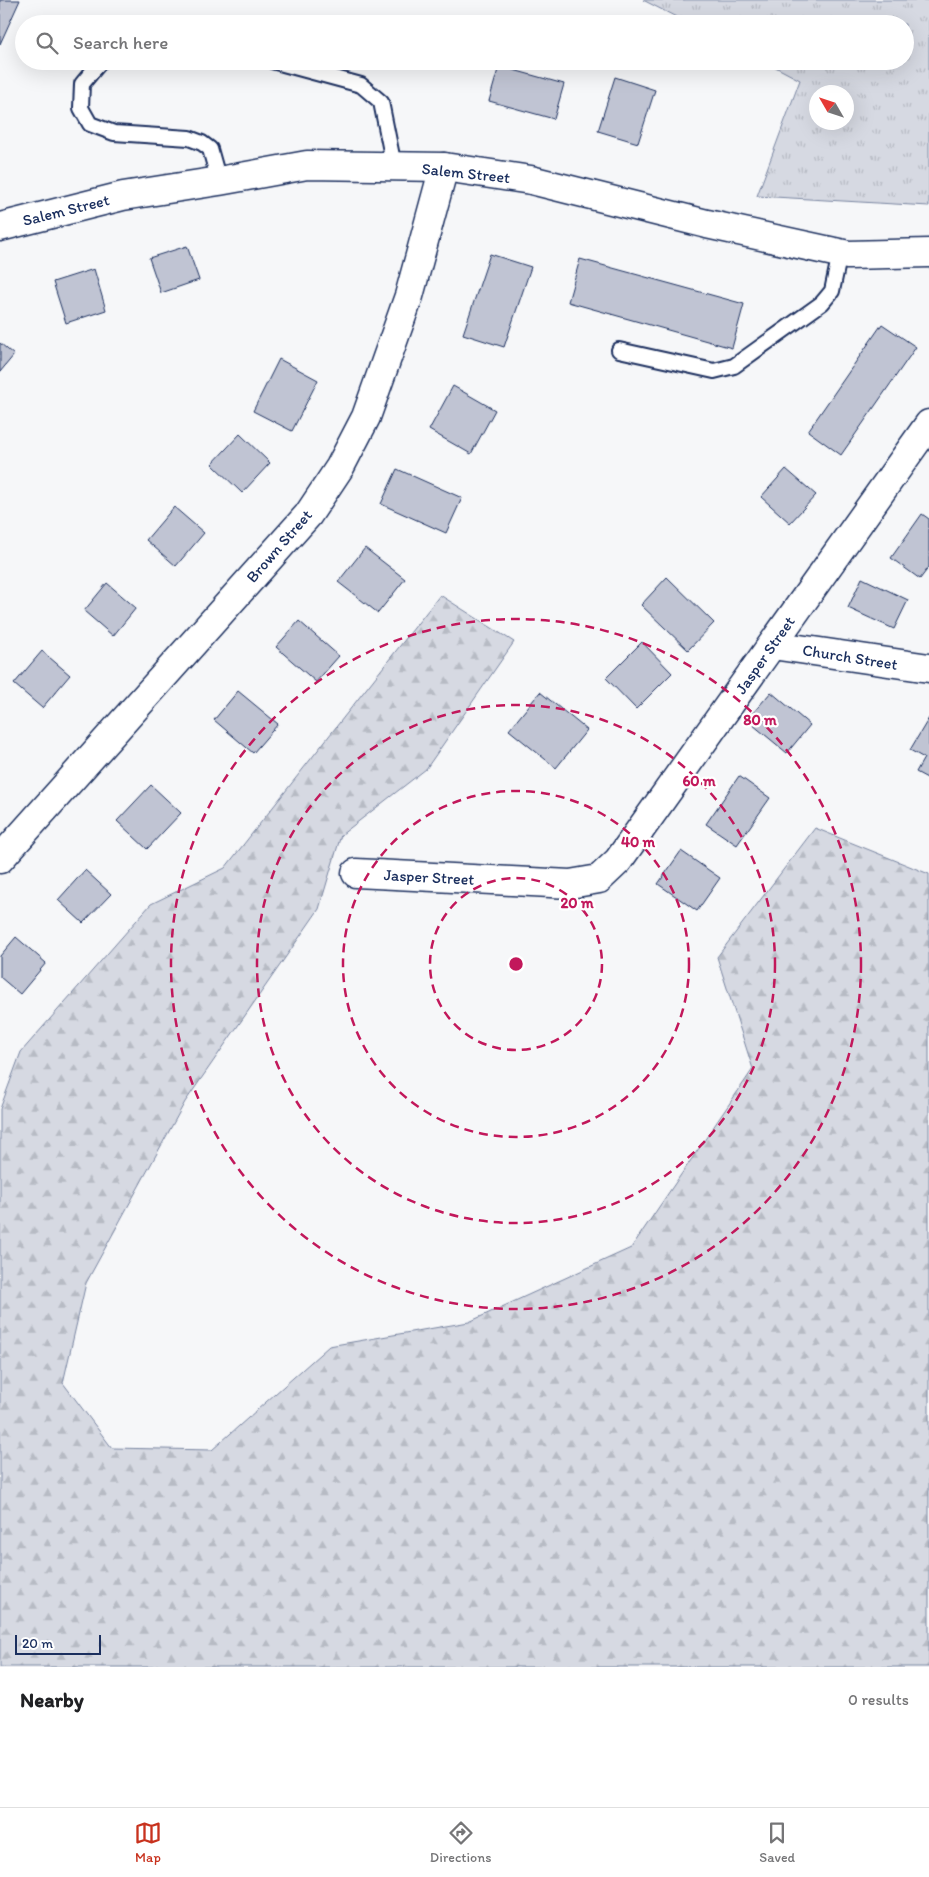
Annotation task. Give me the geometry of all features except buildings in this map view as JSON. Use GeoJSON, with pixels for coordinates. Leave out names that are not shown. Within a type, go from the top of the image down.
{"type":"FeatureCollection","features":[{"type":"Feature","properties":{"kind":"street","name":"Salem Street"},"geometry":{"type":"LineString","coordinates":[[0,226],[123,196],[219,182],[307,165],[444,167],[531,180],[707,224],[840,254],[929,253]]}},
{"type":"Feature","properties":{"kind":"street","name":"Brown Street"},"geometry":{"type":"LineString","coordinates":[[0,859],[308,515],[340,467],[366,417],[409,296],[444,167]]}},
{"type":"Feature","properties":{"kind":"street","name":"Jasper Street"},"geometry":{"type":"LineString","coordinates":[[356,874],[570,884],[599,879],[618,861],[929,424]]}},
{"type":"Feature","properties":{"kind":"street","name":"Church Street"},"geometry":{"type":"LineString","coordinates":[[772,645],[929,668]]}},
{"type":"Feature","properties":{"kind":"lane"},"geometry":{"type":"LineString","coordinates":[[94,70],[82,84],[81,108],[90,124],[114,133],[189,138],[202,142],[210,149],[219,182]]}},
{"type":"Feature","properties":{"kind":"lane"},"geometry":{"type":"LineString","coordinates":[[305,70],[361,85],[381,102],[394,166]]}},
{"type":"Feature","properties":{"kind":"lane"},"geometry":{"type":"LineString","coordinates":[[619,350],[714,371],[734,366],[822,303],[832,291],[840,254]]}},
{"type":"Feature","properties":{"kind":"green space"},"geometry":{"type":"Polygon","coordinates":[[[643,0],[929,0],[929,206],[757,196],[800,80],[781,70],[914,70],[914,15],[672,15],[643,0]]]}},
{"type":"Feature","properties":{"kind":"green space"},"geometry":{"type":"Polygon","coordinates":[[[440,595],[514,642],[426,769],[341,835],[319,909],[185,1102],[86,1283],[63,1383],[112,1448],[212,1450],[329,1346],[469,1322],[631,1248],[753,1069],[717,957],[815,828],[929,874],[929,1667],[0,1667],[0,1109],[21,1052],[151,904],[225,868],[440,595]]]}}]}
